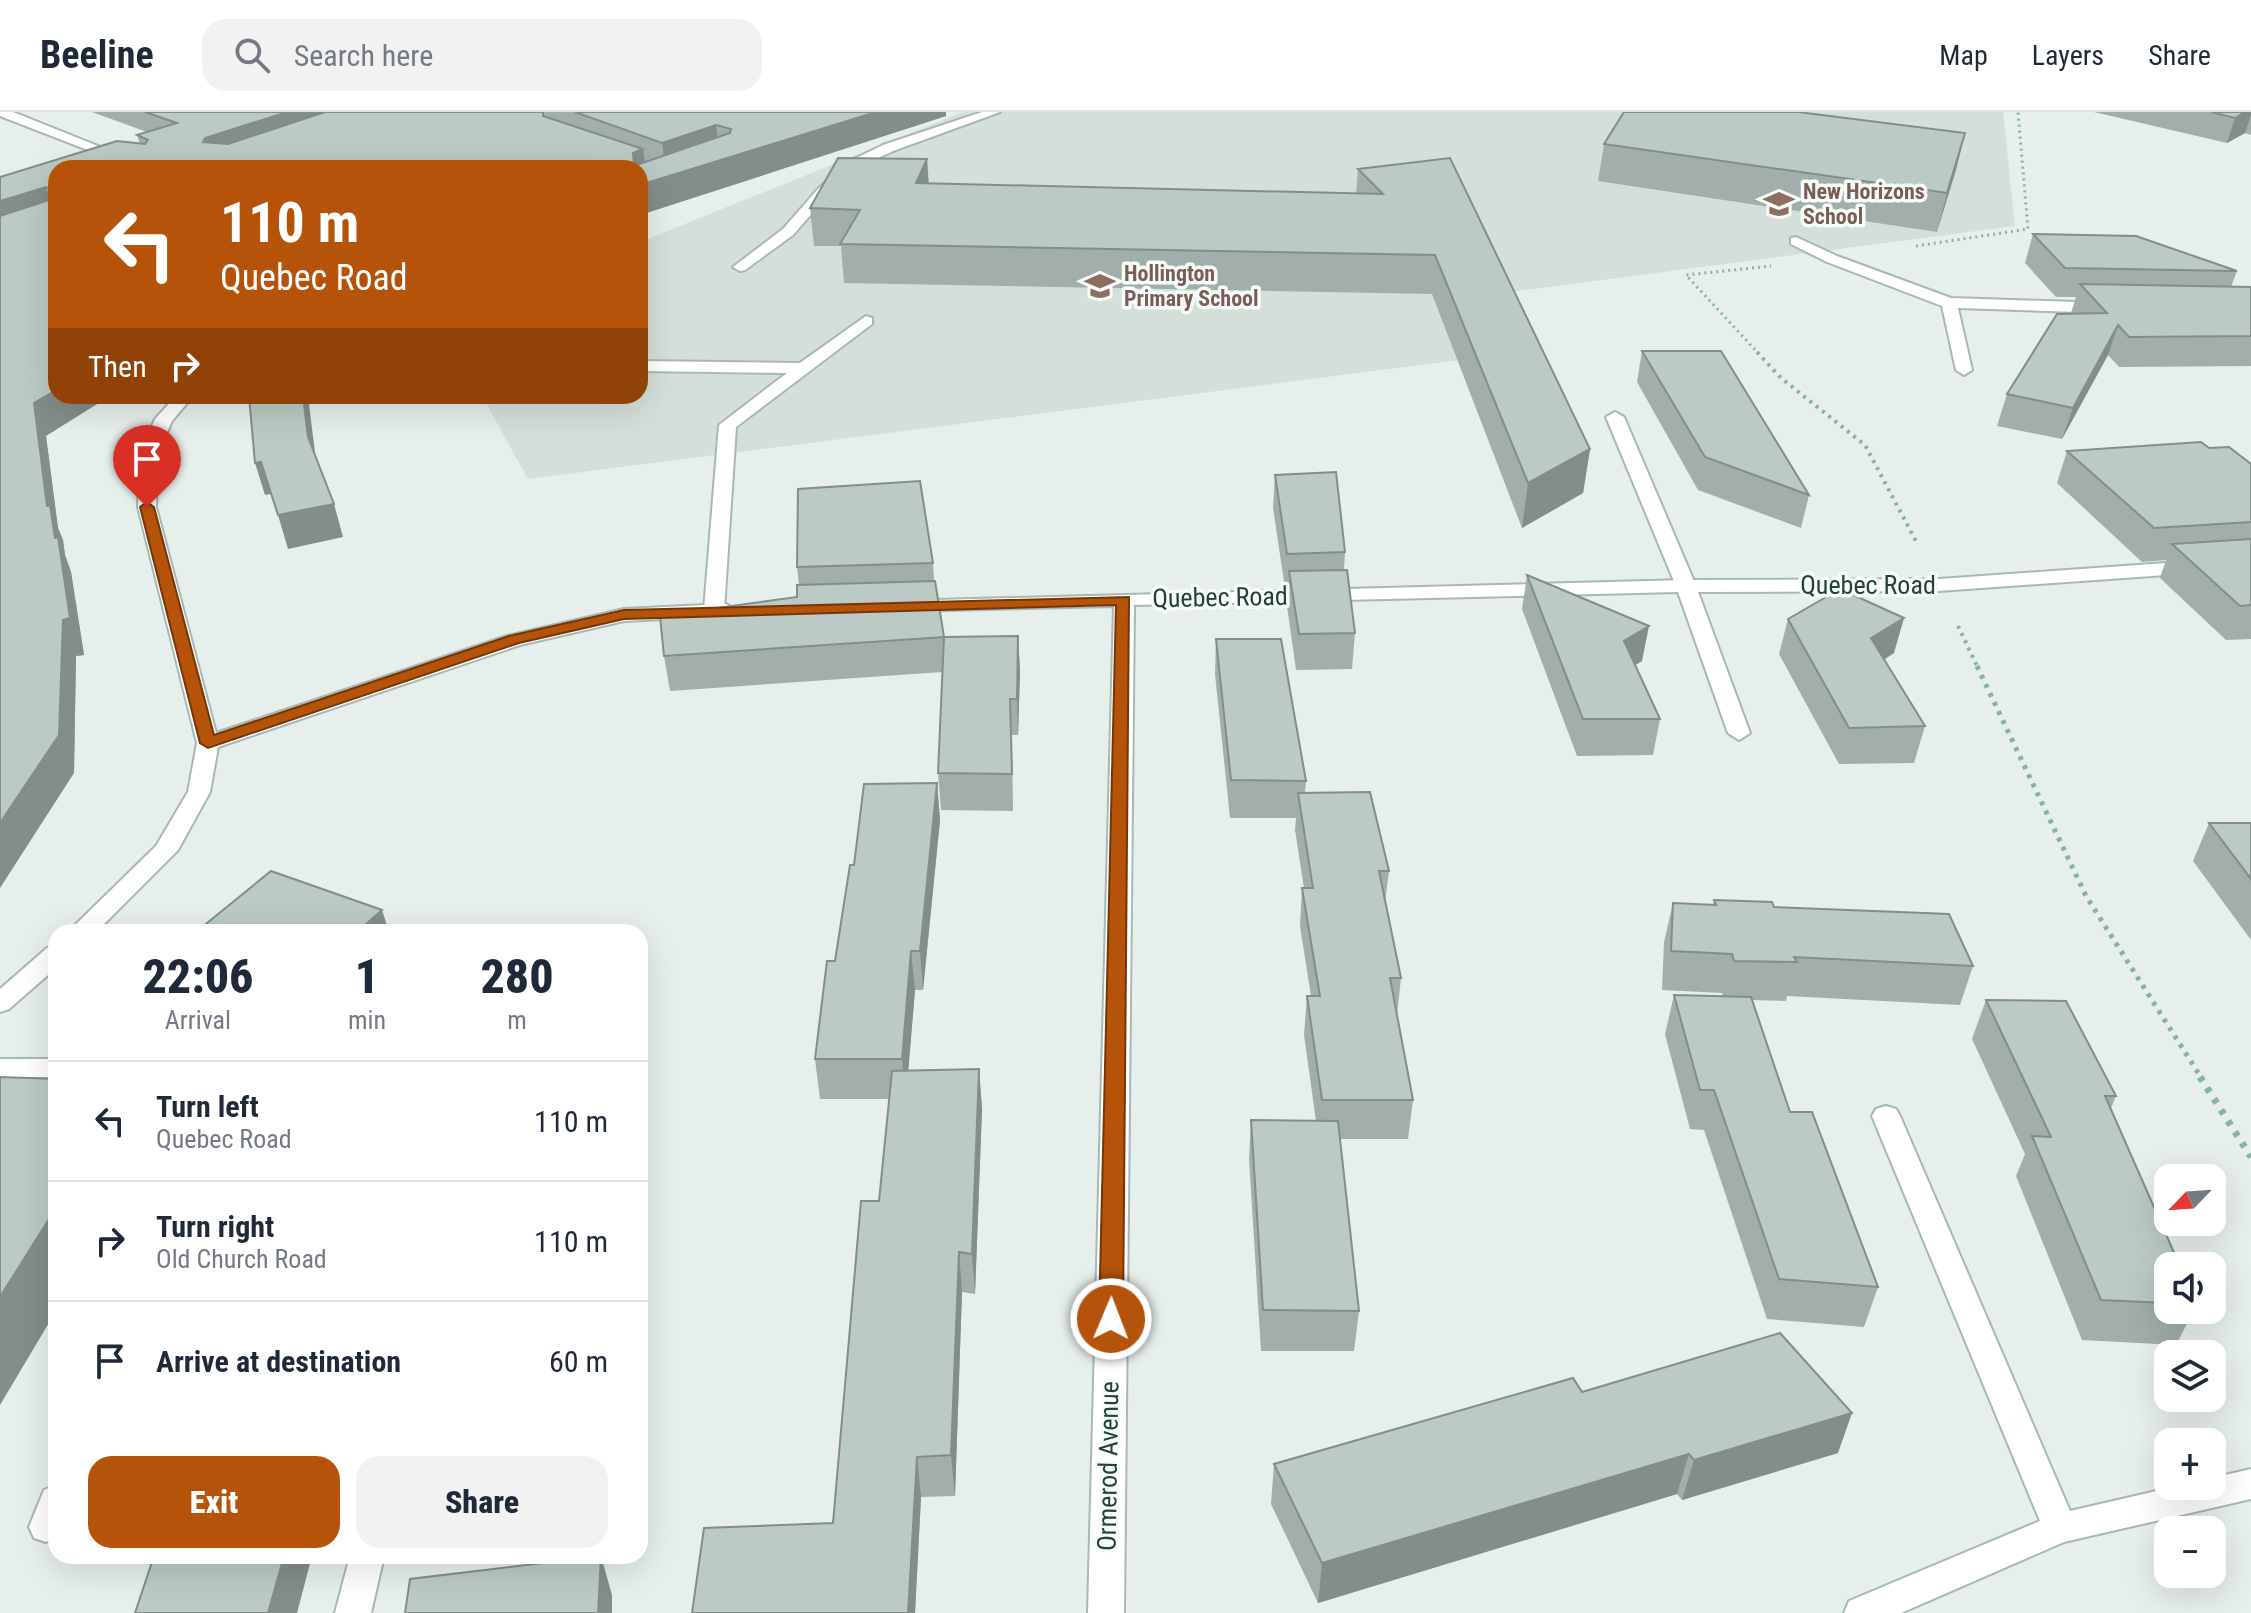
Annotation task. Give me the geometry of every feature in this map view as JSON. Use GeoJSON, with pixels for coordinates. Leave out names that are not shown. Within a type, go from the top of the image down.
{"type":"FeatureCollection","features":[{"type":"Feature","properties":{"kind":"street"},"geometry":{"type":"LineString","coordinates":[[2,112],[125,160]]}},
{"type":"Feature","properties":{"kind":"street"},"geometry":{"type":"LineString","coordinates":[[740,267],[788,232],[823,192],[853,165],[888,148],[994,112]]}},
{"type":"Feature","properties":{"kind":"street"},"geometry":{"type":"LineString","coordinates":[[1796,241],[1832,259],[1949,303],[2118,308]]}},
{"type":"Feature","properties":{"kind":"street"},"geometry":{"type":"LineString","coordinates":[[1949,303],[1964,370]]}},
{"type":"Feature","properties":{"kind":"street"},"geometry":{"type":"LineString","coordinates":[[714,610],[728,425],[866,321]]}},
{"type":"Feature","properties":{"kind":"street"},"geometry":{"type":"LineString","coordinates":[[648,366],[804,368]]}},
{"type":"Feature","properties":{"kind":"street"},"geometry":{"type":"LineString","coordinates":[[89,924],[166,850],[199,792],[208,743],[147,507],[149,453],[164,419],[178,404]]}},
{"type":"Feature","properties":{"kind":"street"},"geometry":{"type":"LineString","coordinates":[[1615,417],[1686,586],[1739,733]]}},
{"type":"Feature","properties":{"kind":"street","name":"Quebec Road"},"geometry":{"type":"LineString","coordinates":[[887,606],[1686,586],[1939,585],[2251,563]]}},
{"type":"Feature","properties":{"kind":"street","name":"Ormerod Avenue"},"geometry":{"type":"LineString","coordinates":[[1106,1613],[1124,600]]}},
{"type":"Feature","properties":{"kind":"street"},"geometry":{"type":"LineString","coordinates":[[208,743],[514,640],[624,615],[745,610]]}},
{"type":"Feature","properties":{"kind":"street"},"geometry":{"type":"LineString","coordinates":[[0,1003],[48,961]]}},
{"type":"Feature","properties":{"kind":"street"},"geometry":{"type":"LineString","coordinates":[[0,1068],[48,1068]]}},
{"type":"Feature","properties":{"kind":"street"},"geometry":{"type":"LineString","coordinates":[[1886,1116],[2060,1528]]}},
{"type":"Feature","properties":{"kind":"street"},"geometry":{"type":"LineString","coordinates":[[1862,1613],[2060,1528],[2251,1484]]}},
{"type":"Feature","properties":{"kind":"street"},"geometry":{"type":"LineString","coordinates":[[353,1613],[365,1564]]}},
{"type":"Feature","properties":{"kind":"shaded area","name":"Hollington Primary School"},"geometry":{"type":"Polygon","coordinates":[[[963,112],[2003,112],[2015,226],[1450,300],[1460,360],[528,479],[486,404],[648,404],[648,239],[963,112]]]}},
{"type":"Feature","properties":{"kind":"building"},"geometry":{"type":"Polygon","coordinates":[[[145,112],[287,112],[205,138],[203,142],[228,144],[325,112],[543,112],[543,116],[643,149],[633,153],[634,160],[55,160],[117,141],[145,144],[148,140],[137,135],[177,123],[145,112]]]}},
{"type":"Feature","properties":{"kind":"building"},"geometry":{"type":"Polygon","coordinates":[[[575,112],[876,112],[648,183],[648,161],[730,133],[731,129],[716,125],[662,143],[575,112]]]}},
{"type":"Feature","properties":{"kind":"building"},"geometry":{"type":"Polygon","coordinates":[[[1624,112],[1798,112],[1965,133],[1947,193],[1604,144],[1624,112]]]}},
{"type":"Feature","properties":{"kind":"building"},"geometry":{"type":"Polygon","coordinates":[[[2211,112],[2245,112],[2235,118],[2211,112]]]}},
{"type":"Feature","properties":{"kind":"building"},"geometry":{"type":"Polygon","coordinates":[[[838,158],[927,159],[916,183],[1383,194],[1358,169],[1450,158],[1590,449],[1528,483],[1435,255],[840,244],[860,210],[810,208],[838,158]]]}},
{"type":"Feature","properties":{"kind":"building"},"geometry":{"type":"Polygon","coordinates":[[[48,162],[48,188],[0,201],[0,177],[48,162]]]}},
{"type":"Feature","properties":{"kind":"building"},"geometry":{"type":"Polygon","coordinates":[[[48,200],[48,395],[34,403],[47,506],[50,505],[55,538],[58,537],[70,618],[63,620],[59,735],[0,823],[0,216],[48,200]]]}},
{"type":"Feature","properties":{"kind":"building"},"geometry":{"type":"Polygon","coordinates":[[[2033,234],[2136,236],[2237,271],[2065,268],[2033,234]]]}},
{"type":"Feature","properties":{"kind":"building"},"geometry":{"type":"Polygon","coordinates":[[[2080,284],[2251,287],[2251,336],[2129,337],[2118,325],[2073,408],[2007,394],[2057,314],[2107,313],[2080,284]]]}},
{"type":"Feature","properties":{"kind":"building"},"geometry":{"type":"Polygon","coordinates":[[[1642,351],[1721,351],[1809,495],[1705,457],[1642,351]]]}},
{"type":"Feature","properties":{"kind":"building"},"geometry":{"type":"Polygon","coordinates":[[[250,404],[304,404],[308,437],[334,504],[278,515],[261,462],[255,463],[250,404]]]}},
{"type":"Feature","properties":{"kind":"building"},"geometry":{"type":"Polygon","coordinates":[[[2201,442],[2209,448],[2229,447],[2251,464],[2251,522],[2154,528],[2067,451],[2201,442]]]}},
{"type":"Feature","properties":{"kind":"building"},"geometry":{"type":"Polygon","coordinates":[[[1336,472],[1345,552],[1287,554],[1275,475],[1336,472]]]}},
{"type":"Feature","properties":{"kind":"building"},"geometry":{"type":"Polygon","coordinates":[[[920,481],[933,563],[797,567],[798,489],[920,481]]]}},
{"type":"Feature","properties":{"kind":"building"},"geometry":{"type":"Polygon","coordinates":[[[2251,539],[2251,605],[2240,606],[2172,544],[2251,539]]]}},
{"type":"Feature","properties":{"kind":"building"},"geometry":{"type":"Polygon","coordinates":[[[1347,570],[1355,633],[1299,634],[1289,571],[1347,570]]]}},
{"type":"Feature","properties":{"kind":"building"},"geometry":{"type":"Polygon","coordinates":[[[1527,575],[1649,626],[1624,641],[1660,719],[1583,719],[1527,575]]]}},
{"type":"Feature","properties":{"kind":"building"},"geometry":{"type":"Polygon","coordinates":[[[935,581],[944,637],[664,656],[660,616],[797,597],[797,585],[935,581]]]}},
{"type":"Feature","properties":{"kind":"building"},"geometry":{"type":"Polygon","coordinates":[[[1840,589],[1904,618],[1871,638],[1925,726],[1849,728],[1788,619],[1840,589]]]}},
{"type":"Feature","properties":{"kind":"building"},"geometry":{"type":"Polygon","coordinates":[[[1018,636],[1017,699],[1010,699],[1012,774],[938,773],[944,637],[1018,636]]]}},
{"type":"Feature","properties":{"kind":"building"},"geometry":{"type":"Polygon","coordinates":[[[1216,639],[1281,639],[1306,781],[1231,780],[1216,639]]]}},
{"type":"Feature","properties":{"kind":"building"},"geometry":{"type":"Polygon","coordinates":[[[937,783],[920,951],[911,951],[902,1059],[815,1059],[827,961],[835,961],[850,865],[854,865],[864,784],[937,783]]]}},
{"type":"Feature","properties":{"kind":"building"},"geometry":{"type":"Polygon","coordinates":[[[1370,792],[1389,871],[1379,871],[1401,978],[1390,978],[1413,1100],[1322,1100],[1307,996],[1320,996],[1302,888],[1313,888],[1298,793],[1370,792]]]}},
{"type":"Feature","properties":{"kind":"building"},"geometry":{"type":"Polygon","coordinates":[[[2209,823],[2251,823],[2251,879],[2209,823]]]}},
{"type":"Feature","properties":{"kind":"building"},"geometry":{"type":"Polygon","coordinates":[[[271,871],[382,910],[366,924],[206,924],[271,871]]]}},
{"type":"Feature","properties":{"kind":"building"},"geometry":{"type":"Polygon","coordinates":[[[1714,900],[1772,902],[1774,907],[1949,914],[1973,966],[1794,957],[1797,962],[1734,961],[1732,954],[1671,951],[1673,903],[1716,905],[1714,900]]]}},
{"type":"Feature","properties":{"kind":"building"},"geometry":{"type":"Polygon","coordinates":[[[1674,995],[1751,997],[1790,1112],[1812,1112],[1878,1287],[1779,1279],[1714,1090],[1700,1090],[1674,995]]]}},
{"type":"Feature","properties":{"kind":"building"},"geometry":{"type":"Polygon","coordinates":[[[1986,1000],[2066,1001],[2116,1096],[2105,1096],[2154,1207],[2154,1236],[2167,1236],[2174,1252],[2154,1252],[2154,1302],[2101,1300],[2032,1136],[2051,1137],[1986,1000]]]}},
{"type":"Feature","properties":{"kind":"building"},"geometry":{"type":"Polygon","coordinates":[[[979,1069],[972,1254],[959,1252],[951,1455],[917,1457],[908,1613],[692,1613],[704,1528],[833,1523],[861,1201],[879,1201],[892,1071],[979,1069]]]}},
{"type":"Feature","properties":{"kind":"building"},"geometry":{"type":"Polygon","coordinates":[[[0,1077],[48,1079],[48,1221],[0,1297],[0,1077]]]}},
{"type":"Feature","properties":{"kind":"building"},"geometry":{"type":"Polygon","coordinates":[[[1251,1120],[1338,1121],[1359,1311],[1263,1310],[1251,1120]]]}},
{"type":"Feature","properties":{"kind":"building"},"geometry":{"type":"Polygon","coordinates":[[[1780,1333],[1852,1413],[1694,1460],[1689,1454],[1322,1563],[1274,1464],[1573,1378],[1582,1392],[1780,1333]]]}},
{"type":"Feature","properties":{"kind":"building"},"geometry":{"type":"Polygon","coordinates":[[[151,1564],[282,1564],[268,1613],[135,1613],[151,1564]]]}},
{"type":"Feature","properties":{"kind":"building"},"geometry":{"type":"Polygon","coordinates":[[[535,1564],[601,1564],[598,1613],[405,1613],[410,1579],[535,1564]]]}},
{"type":"Feature","properties":{"kind":"place","name":"New Horizons School"},"geometry":{"type":"Point","coordinates":[1779,204]}},
{"type":"Feature","properties":{"kind":"place","name":"Hollington Primary School"},"geometry":{"type":"Point","coordinates":[1100,286]}},
{"type":"Feature","properties":{"kind":"route"},"geometry":{"type":"LineString","coordinates":[[147,507],[208,743],[514,640],[624,615],[1124,600],[1111,1319]]}}]}
